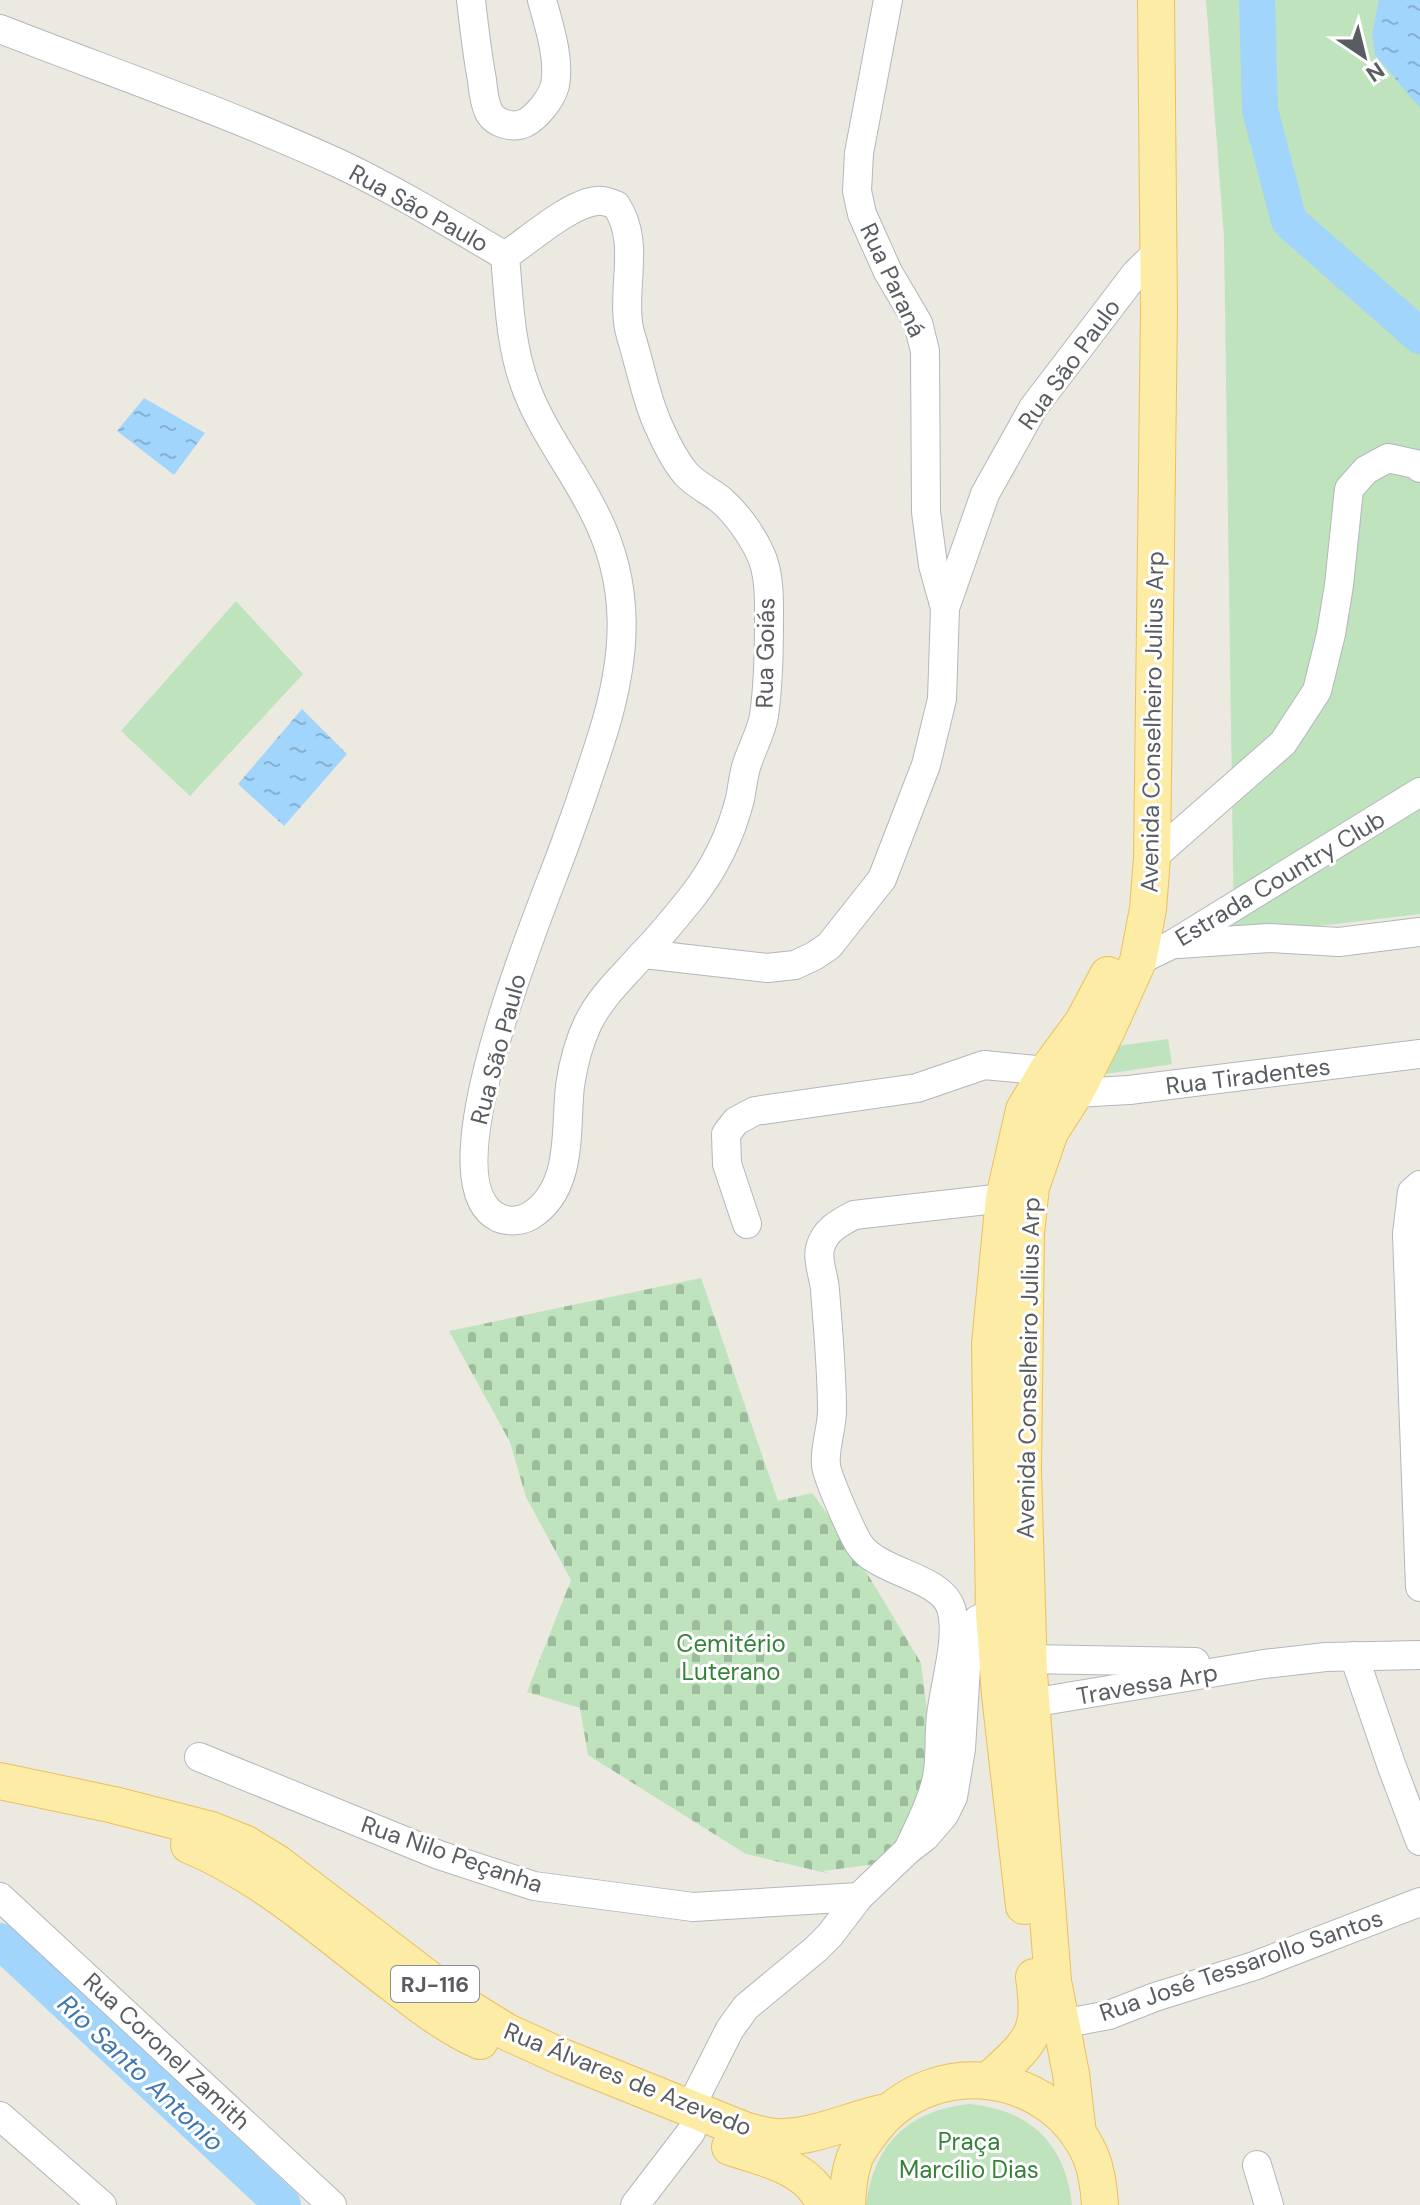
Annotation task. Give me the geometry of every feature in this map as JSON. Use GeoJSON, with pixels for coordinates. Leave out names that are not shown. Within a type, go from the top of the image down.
{"type":"FeatureCollection","features":[{"type":"Feature","properties":{"kind":"main road","name":"Avenida Conselheiro Julius Arp"},"geometry":{"type":"LineString","coordinates":[[1078,2134],[1071,2074],[1053,1981],[1028,1659],[1023,1471],[1026,1233],[1031,1187],[1050,1132],[1075,1093],[1138,961],[1148,909],[1152,858],[1147,262],[1137,0]]}},
{"type":"Feature","properties":{"kind":"main road","name":"Avenida Conselheiro Julius Arp"},"geometry":{"type":"LineString","coordinates":[[989,2080],[1023,2046],[1032,2033],[1035,2021],[1035,1988],[1017,1853],[994,1612],[990,1344],[1004,1198],[1024,1110],[1047,1071],[1083,1022],[1116,958],[1129,885],[1156,0]]}},
{"type":"Feature","properties":{"kind":"main road","name":"Rua Álvares de Azevedo"},"geometry":{"type":"LineString","coordinates":[[0,1781],[114,1805],[211,1830],[246,1844],[277,1863],[460,2003],[507,2032],[794,2172],[811,2183],[826,2205]]}},
{"type":"Feature","properties":{"kind":"main road","name":"Rua Álvares de Azevedo"},"geometry":{"type":"LineString","coordinates":[[0,1803],[181,1841],[220,1858],[252,1876],[447,2024],[472,2038],[691,2120],[774,2137],[797,2136],[887,2112]]}},
{"type":"Feature","properties":{"kind":"main road","name":"RJ-116"},"geometry":{"type":"LineString","coordinates":[[847,2205],[856,2156],[887,2112],[904,2100],[942,2083],[989,2080],[1039,2098],[1061,2114],[1078,2134],[1091,2158],[1099,2185],[1100,2205]]}},
{"type":"Feature","properties":{"kind":"street"},"geometry":{"type":"LineString","coordinates":[[471,0],[488,111],[495,120],[507,125],[524,124],[533,117],[555,87],[550,26],[542,0]]}},
{"type":"Feature","properties":{"kind":"street","name":"Rua Paraná"},"geometry":{"type":"LineString","coordinates":[[888,0],[859,153],[857,191],[862,214],[888,272],[918,323],[925,351],[926,512],[933,565],[945,608]]}},
{"type":"Feature","properties":{"kind":"street","name":"Rua São Paulo"},"geometry":{"type":"LineString","coordinates":[[0,29],[201,106],[341,165],[505,256],[515,353],[526,388],[537,413],[596,514],[615,567],[622,606],[621,658],[604,729],[526,944],[488,1067],[476,1127],[473,1164],[480,1200],[498,1217],[520,1221],[535,1213],[559,1182],[565,1156],[571,1082],[584,1031],[601,999],[644,954],[767,968],[795,965],[829,946],[882,879],[926,765],[942,699],[945,608],[985,494],[1033,408],[1147,262]]}},
{"type":"Feature","properties":{"kind":"street","name":"Rua Goiás"},"geometry":{"type":"LineString","coordinates":[[505,256],[547,225],[585,204],[596,201],[616,205],[624,217],[629,236],[628,322],[658,426],[688,477],[723,502],[762,555],[769,599],[765,707],[747,764],[739,804],[723,849],[696,892],[644,954]]}},
{"type":"Feature","properties":{"kind":"street"},"geometry":{"type":"LineString","coordinates":[[1152,858],[1283,743],[1317,691],[1339,585],[1349,489],[1366,470],[1388,458],[1420,468]]}},
{"type":"Feature","properties":{"kind":"street","name":"Estrada Country Club"},"geometry":{"type":"LineString","coordinates":[[1138,961],[1173,944],[1420,792]]}},
{"type":"Feature","properties":{"kind":"street"},"geometry":{"type":"LineString","coordinates":[[1151,807],[1198,817]]}},
{"type":"Feature","properties":{"kind":"street"},"geometry":{"type":"LineString","coordinates":[[1173,944],[1269,938],[1339,942],[1420,932]]}},
{"type":"Feature","properties":{"kind":"street","name":"Rua Tiradentes"},"geometry":{"type":"LineString","coordinates":[[1075,1093],[1129,1090],[1420,1054]]}},
{"type":"Feature","properties":{"kind":"street"},"geometry":{"type":"LineString","coordinates":[[747,1224],[727,1164],[726,1134],[736,1121],[755,1111],[917,1088],[984,1065],[1047,1071]]}},
{"type":"Feature","properties":{"kind":"street"},"geometry":{"type":"LineString","coordinates":[[1420,1185],[1412,1192],[1407,1234],[1420,1587]]}},
{"type":"Feature","properties":{"kind":"street"},"geometry":{"type":"LineString","coordinates":[[908,1850],[928,1806],[939,1765],[941,1716],[953,1630],[952,1611],[941,1594],[924,1582],[866,1554],[855,1539],[826,1468],[832,1409],[819,1250],[825,1236],[835,1225],[854,1215],[1004,1198]]}},
{"type":"Feature","properties":{"kind":"street"},"geometry":{"type":"LineString","coordinates":[[635,2205],[691,2120],[730,2029],[746,2007],[816,1949],[859,1897],[925,1837],[944,1815],[953,1797],[961,1749],[968,1634],[977,1620],[994,1612]]}},
{"type":"Feature","properties":{"kind":"street","name":"Travessa Arp"},"geometry":{"type":"LineString","coordinates":[[1031,1703],[1264,1664],[1326,1657],[1420,1655]]}},
{"type":"Feature","properties":{"kind":"street"},"geometry":{"type":"LineString","coordinates":[[1354,1656],[1420,1841]]}},
{"type":"Feature","properties":{"kind":"street","name":"Travessa Arp"},"geometry":{"type":"LineString","coordinates":[[1028,1659],[1264,1664]]}},
{"type":"Feature","properties":{"kind":"street","name":"Rua Nilo Peçanha"},"geometry":{"type":"LineString","coordinates":[[199,1757],[439,1855],[534,1886],[693,1907],[859,1897]]}},
{"type":"Feature","properties":{"kind":"street","name":"Rua Coronel Zamith"},"geometry":{"type":"LineString","coordinates":[[0,1897],[332,2205]]}},
{"type":"Feature","properties":{"kind":"street","name":"Rua José Tessarollo Santos"},"geometry":{"type":"LineString","coordinates":[[1061,2024],[1109,2015],[1254,1966],[1420,1902]]}},
{"type":"Feature","properties":{"kind":"street"},"geometry":{"type":"LineString","coordinates":[[0,2116],[102,2205]]}},
{"type":"Feature","properties":{"kind":"street"},"geometry":{"type":"LineString","coordinates":[[1257,2165],[1269,2205]]}},
{"type":"Feature","properties":{"kind":"green space"},"geometry":{"type":"Polygon","coordinates":[[[1206,0],[1420,0],[1420,914],[1234,936],[1224,237],[1206,0]]]}},
{"type":"Feature","properties":{"kind":"green space"},"geometry":{"type":"Polygon","coordinates":[[[236,601],[303,674],[190,796],[121,731],[236,601]]]}},
{"type":"Feature","properties":{"kind":"green space"},"geometry":{"type":"Polygon","coordinates":[[[1168,1039],[1172,1064],[1099,1075],[1117,1046],[1168,1039]]]}},
{"type":"Feature","properties":{"kind":"green space","name":"Cemitério Luterano"},"geometry":{"type":"Polygon","coordinates":[[[701,1278],[778,1501],[812,1493],[847,1540],[921,1663],[932,1751],[914,1830],[876,1864],[823,1871],[830,1874],[746,1854],[588,1755],[580,1708],[527,1692],[571,1580],[526,1497],[510,1442],[449,1331],[701,1278]]]}},
{"type":"Feature","properties":{"kind":"green space","name":"Praça Marcílio Dias"},"geometry":{"type":"Polygon","coordinates":[[[969,2104],[1010,2114],[1027,2122],[1041,2134],[1062,2164],[1072,2205],[866,2205],[877,2164],[898,2134],[928,2114],[969,2104]]]}},
{"type":"Feature","properties":{"kind":"water"},"geometry":{"type":"Polygon","coordinates":[[[1379,0],[1420,0],[1420,108],[1375,55],[1372,34],[1379,0]]]}},
{"type":"Feature","properties":{"kind":"water"},"geometry":{"type":"Polygon","coordinates":[[[144,398],[205,433],[174,475],[117,431],[144,398]]]}},
{"type":"Feature","properties":{"kind":"water"},"geometry":{"type":"Polygon","coordinates":[[[302,709],[347,754],[284,826],[238,784],[302,709]]]}},
{"type":"Feature","properties":{"kind":"waterway"},"geometry":{"type":"LineString","coordinates":[[1257,0],[1260,110],[1289,221],[1420,336]]}},
{"type":"Feature","properties":{"kind":"waterway","name":"Rio Santo Antonio"},"geometry":{"type":"LineString","coordinates":[[0,1941],[283,2205]]}}]}
